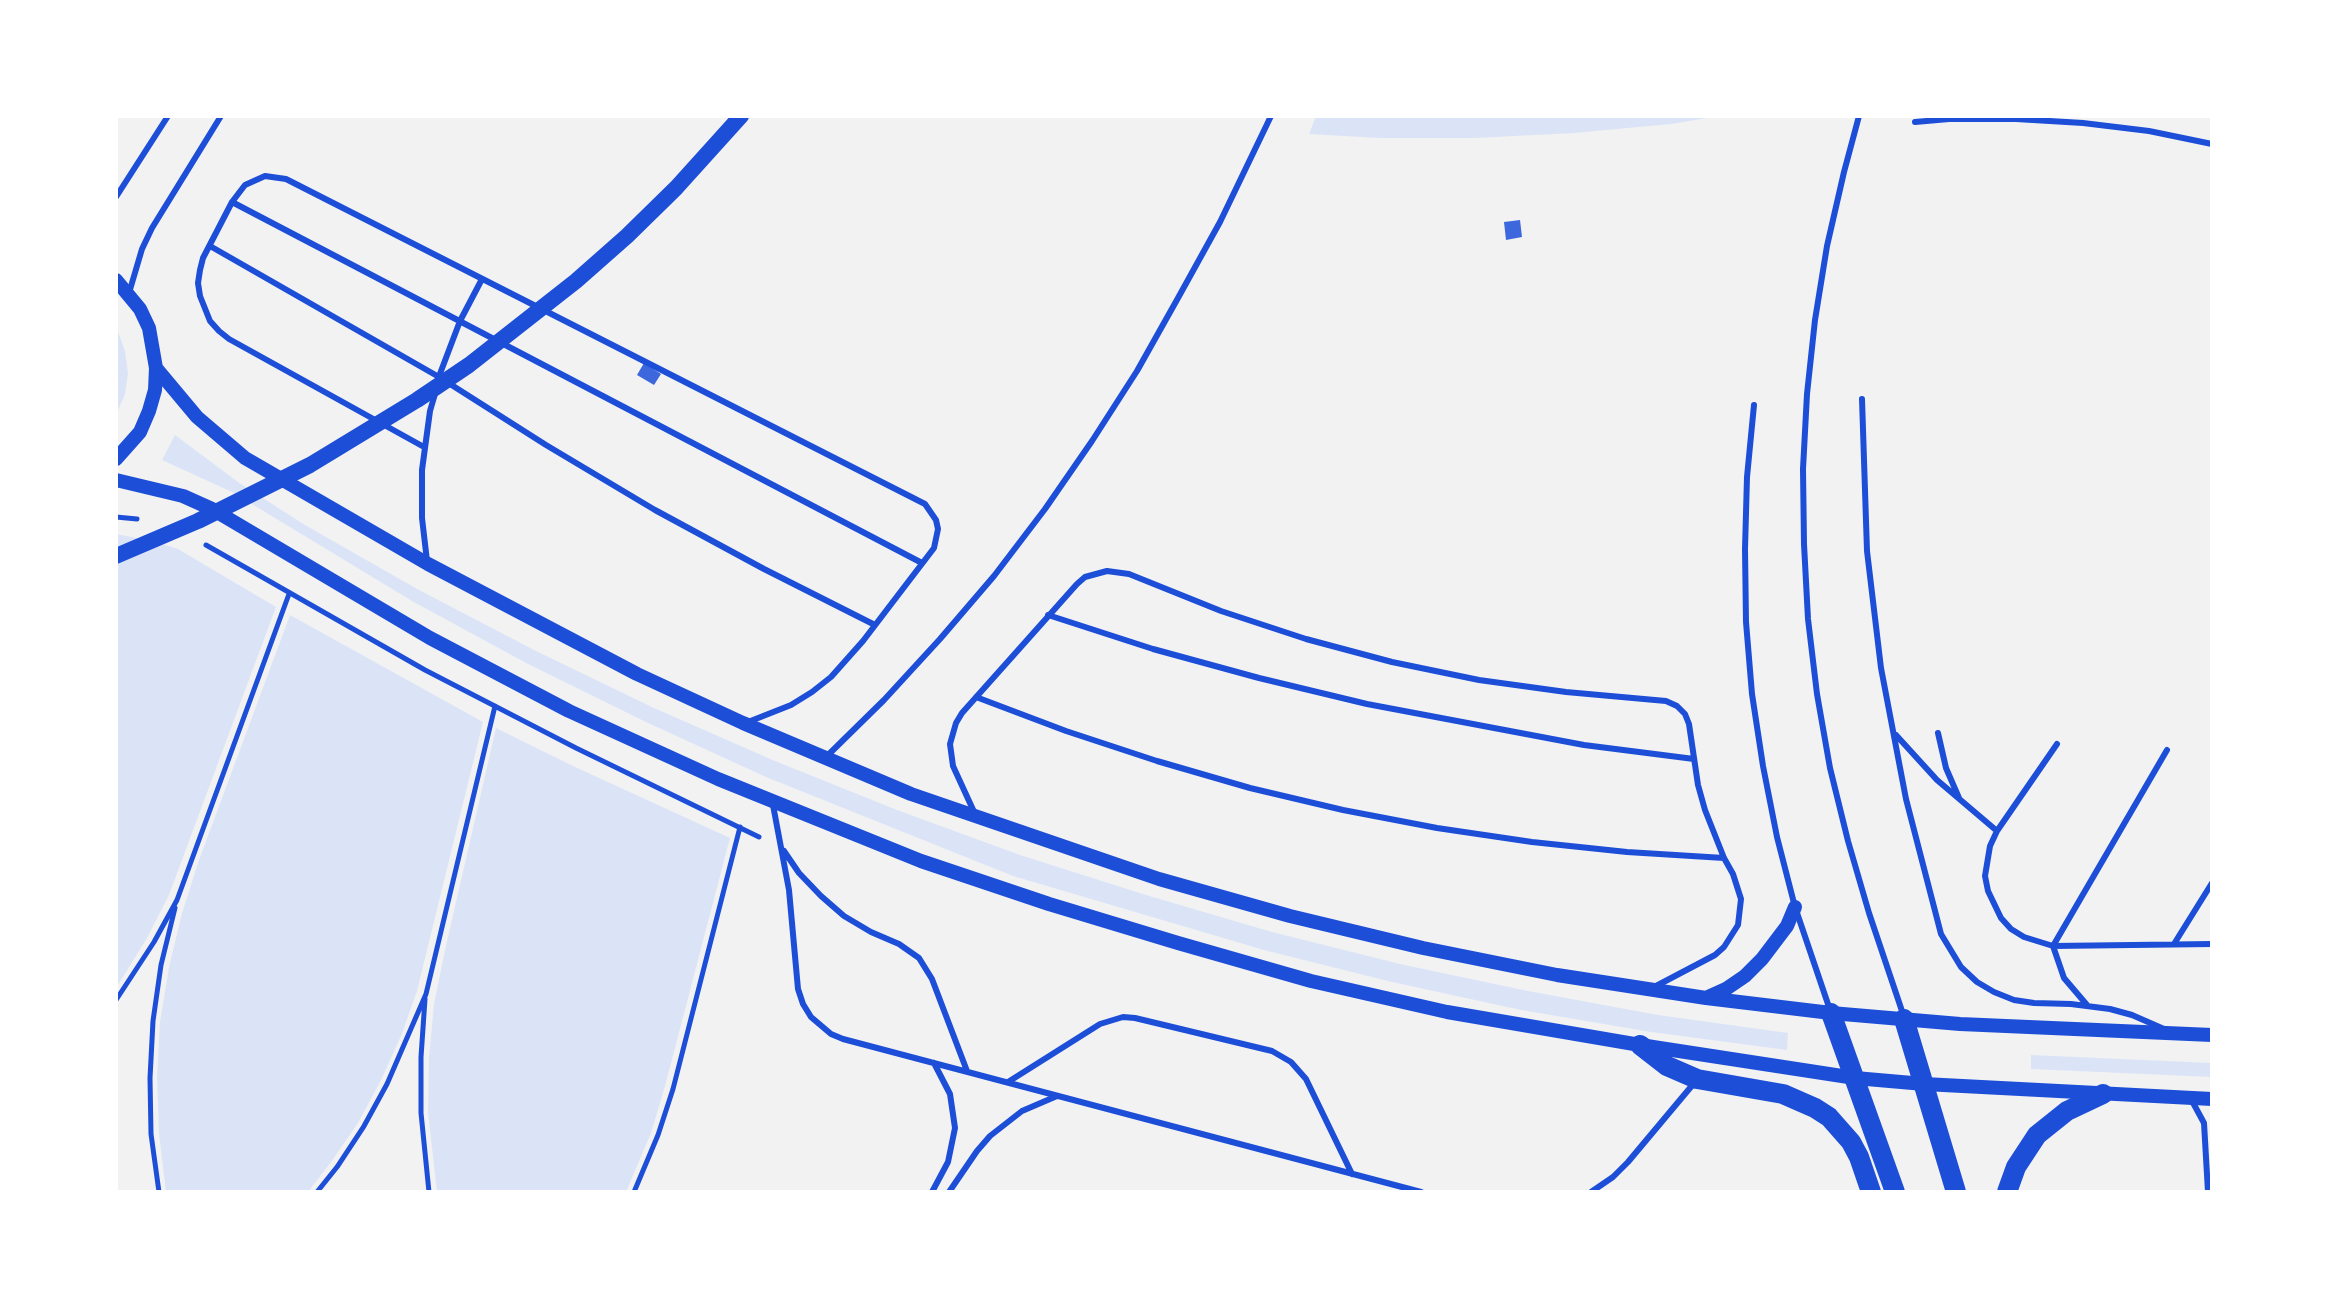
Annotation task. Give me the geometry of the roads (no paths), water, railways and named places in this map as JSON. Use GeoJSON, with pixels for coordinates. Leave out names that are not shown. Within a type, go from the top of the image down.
{"type":"FeatureCollection","features":[{"type":"Feature","properties":{"kind":"main road"},"geometry":{"type":"LineString","coordinates":[[116,556],[198,521],[310,465],[377,426],[469,365],[576,281],[627,236],[676,188],[741,116]]}},
{"type":"Feature","properties":{"kind":"main road"},"geometry":{"type":"LineString","coordinates":[[1831,1013],[1895,1192]]}},
{"type":"Feature","properties":{"kind":"main road"},"geometry":{"type":"LineString","coordinates":[[1904,1019],[1956,1192]]}},
{"type":"Feature","properties":{"kind":"main road"},"geometry":{"type":"LineString","coordinates":[[1640,1045],[1667,1066],[1697,1079],[1783,1094],[1815,1108],[1829,1117],[1851,1142],[1871,1192]]}},
{"type":"Feature","properties":{"kind":"main road"},"geometry":{"type":"LineString","coordinates":[[2007,1192],[2016,1167],[2037,1135],[2067,1111],[2103,1094]]}},
{"type":"Feature","properties":{"kind":"street"},"geometry":{"type":"LineString","coordinates":[[116,280],[129,293],[149,328],[156,368],[155,390],[140,432],[116,459]]}},
{"type":"Feature","properties":{"kind":"street"},"geometry":{"type":"LineString","coordinates":[[156,368],[197,417],[245,458],[428,564],[637,674],[911,794],[1159,879],[1290,916],[1423,948],[1557,975],[1706,998],[1960,1024],[2212,1035]]}},
{"type":"Feature","properties":{"kind":"street"},"geometry":{"type":"LineString","coordinates":[[116,480],[183,496],[212,509],[365,601],[508,679],[643,746],[921,861],[1049,904],[1311,981],[1447,1012],[1640,1045],[1855,1078],[2212,1099]]}},
{"type":"Feature","properties":{"kind":"street"},"geometry":{"type":"LineString","coordinates":[[1706,998],[1745,976],[1762,959],[1775,944],[1795,907]]}},
{"type":"Feature","properties":{"kind":"lane"},"geometry":{"type":"LineString","coordinates":[[116,197],[168,116]]}},
{"type":"Feature","properties":{"kind":"lane"},"geometry":{"type":"LineString","coordinates":[[129,293],[138,260],[152,228],[221,116]]}},
{"type":"Feature","properties":{"kind":"lane"},"geometry":{"type":"LineString","coordinates":[[825,758],[884,700],[994,576],[1045,509],[1137,371],[1220,222],[1271,116]]}},
{"type":"Feature","properties":{"kind":"lane"},"geometry":{"type":"LineString","coordinates":[[1859,116],[1827,246],[1815,320],[1803,469],[1804,544],[1808,619],[1830,768],[1856,870],[1904,1019]]}},
{"type":"Feature","properties":{"kind":"lane"},"geometry":{"type":"LineString","coordinates":[[1915,122],[2016,119],[2083,123],[2149,131],[2212,144]]}},
{"type":"Feature","properties":{"kind":"lane"},"geometry":{"type":"LineString","coordinates":[[424,447],[219,331],[204,309],[198,283],[203,258],[232,202],[254,179],[265,176],[286,179],[925,504],[938,529],[934,548],[847,659],[812,692],[791,705],[743,723]]}},
{"type":"Feature","properties":{"kind":"lane"},"geometry":{"type":"LineString","coordinates":[[232,202],[922,563]]}},
{"type":"Feature","properties":{"kind":"lane"},"geometry":{"type":"LineString","coordinates":[[210,246],[439,377],[655,510],[875,625]]}},
{"type":"Feature","properties":{"kind":"lane"},"geometry":{"type":"LineString","coordinates":[[428,564],[421,494],[430,411],[460,321],[482,279]]}},
{"type":"Feature","properties":{"kind":"lane"},"geometry":{"type":"LineString","coordinates":[[1862,399],[1870,580],[1881,668],[1906,799],[1941,934],[1961,967],[1994,992],[2014,1000],[2087,1005],[2132,1015],[2175,1034]]}},
{"type":"Feature","properties":{"kind":"lane"},"geometry":{"type":"LineString","coordinates":[[1754,405],[1747,477],[1745,549],[1746,622],[1752,694],[1777,837],[1795,907],[1831,1013]]}},
{"type":"Feature","properties":{"kind":"lane"},"geometry":{"type":"LineString","coordinates":[[978,818],[953,766],[950,744],[956,723],[1077,584],[1085,577],[1107,571],[1118,571],[1235,616],[1306,639],[1392,662],[1479,680],[1666,701],[1677,706],[1689,724],[1705,810],[1741,899],[1738,925],[1732,937],[1715,955],[1649,989]]}},
{"type":"Feature","properties":{"kind":"lane"},"geometry":{"type":"LineString","coordinates":[[1048,615],[1199,662],[1367,704],[1584,745],[1694,759]]}},
{"type":"Feature","properties":{"kind":"lane"},"geometry":{"type":"LineString","coordinates":[[976,697],[1157,761],[1250,788],[1343,810],[1532,842],[1724,858]]}},
{"type":"Feature","properties":{"kind":"lane"},"geometry":{"type":"LineString","coordinates":[[1894,733],[1937,780],[1997,831]]}},
{"type":"Feature","properties":{"kind":"lane"},"geometry":{"type":"LineString","coordinates":[[1938,733],[1946,768],[1960,801]]}},
{"type":"Feature","properties":{"kind":"lane"},"geometry":{"type":"LineString","coordinates":[[2057,744],[1997,831],[1986,861],[1988,891],[2001,918],[2011,929],[2038,943],[2053,946],[2212,944]]}},
{"type":"Feature","properties":{"kind":"lane"},"geometry":{"type":"LineString","coordinates":[[2087,1005],[2064,978],[2053,946],[2167,750]]}},
{"type":"Feature","properties":{"kind":"lane"},"geometry":{"type":"LineString","coordinates":[[772,801],[789,890],[798,989],[811,1017],[831,1034],[1421,1192]]}},
{"type":"Feature","properties":{"kind":"lane"},"geometry":{"type":"LineString","coordinates":[[782,848],[799,873],[844,916],[899,944],[919,958],[932,979],[967,1071]]}},
{"type":"Feature","properties":{"kind":"lane"},"geometry":{"type":"LineString","coordinates":[[2174,945],[2212,883]]}},
{"type":"Feature","properties":{"kind":"lane"},"geometry":{"type":"LineString","coordinates":[[1008,1082],[1100,1024],[1123,1017],[1272,1051],[1291,1062],[1306,1079],[1352,1174]]}},
{"type":"Feature","properties":{"kind":"lane"},"geometry":{"type":"LineString","coordinates":[[932,1192],[948,1162],[955,1128],[950,1094],[934,1063]]}},
{"type":"Feature","properties":{"kind":"lane"},"geometry":{"type":"LineString","coordinates":[[1591,1192],[1628,1162],[1697,1079]]}},
{"type":"Feature","properties":{"kind":"lane"},"geometry":{"type":"LineString","coordinates":[[949,1192],[977,1151],[1005,1122],[1022,1111],[1059,1096]]}},
{"type":"Feature","properties":{"kind":"lane"},"geometry":{"type":"LineString","coordinates":[[2191,1099],[2201,1114],[2210,1155],[2208,1192]]}}]}
